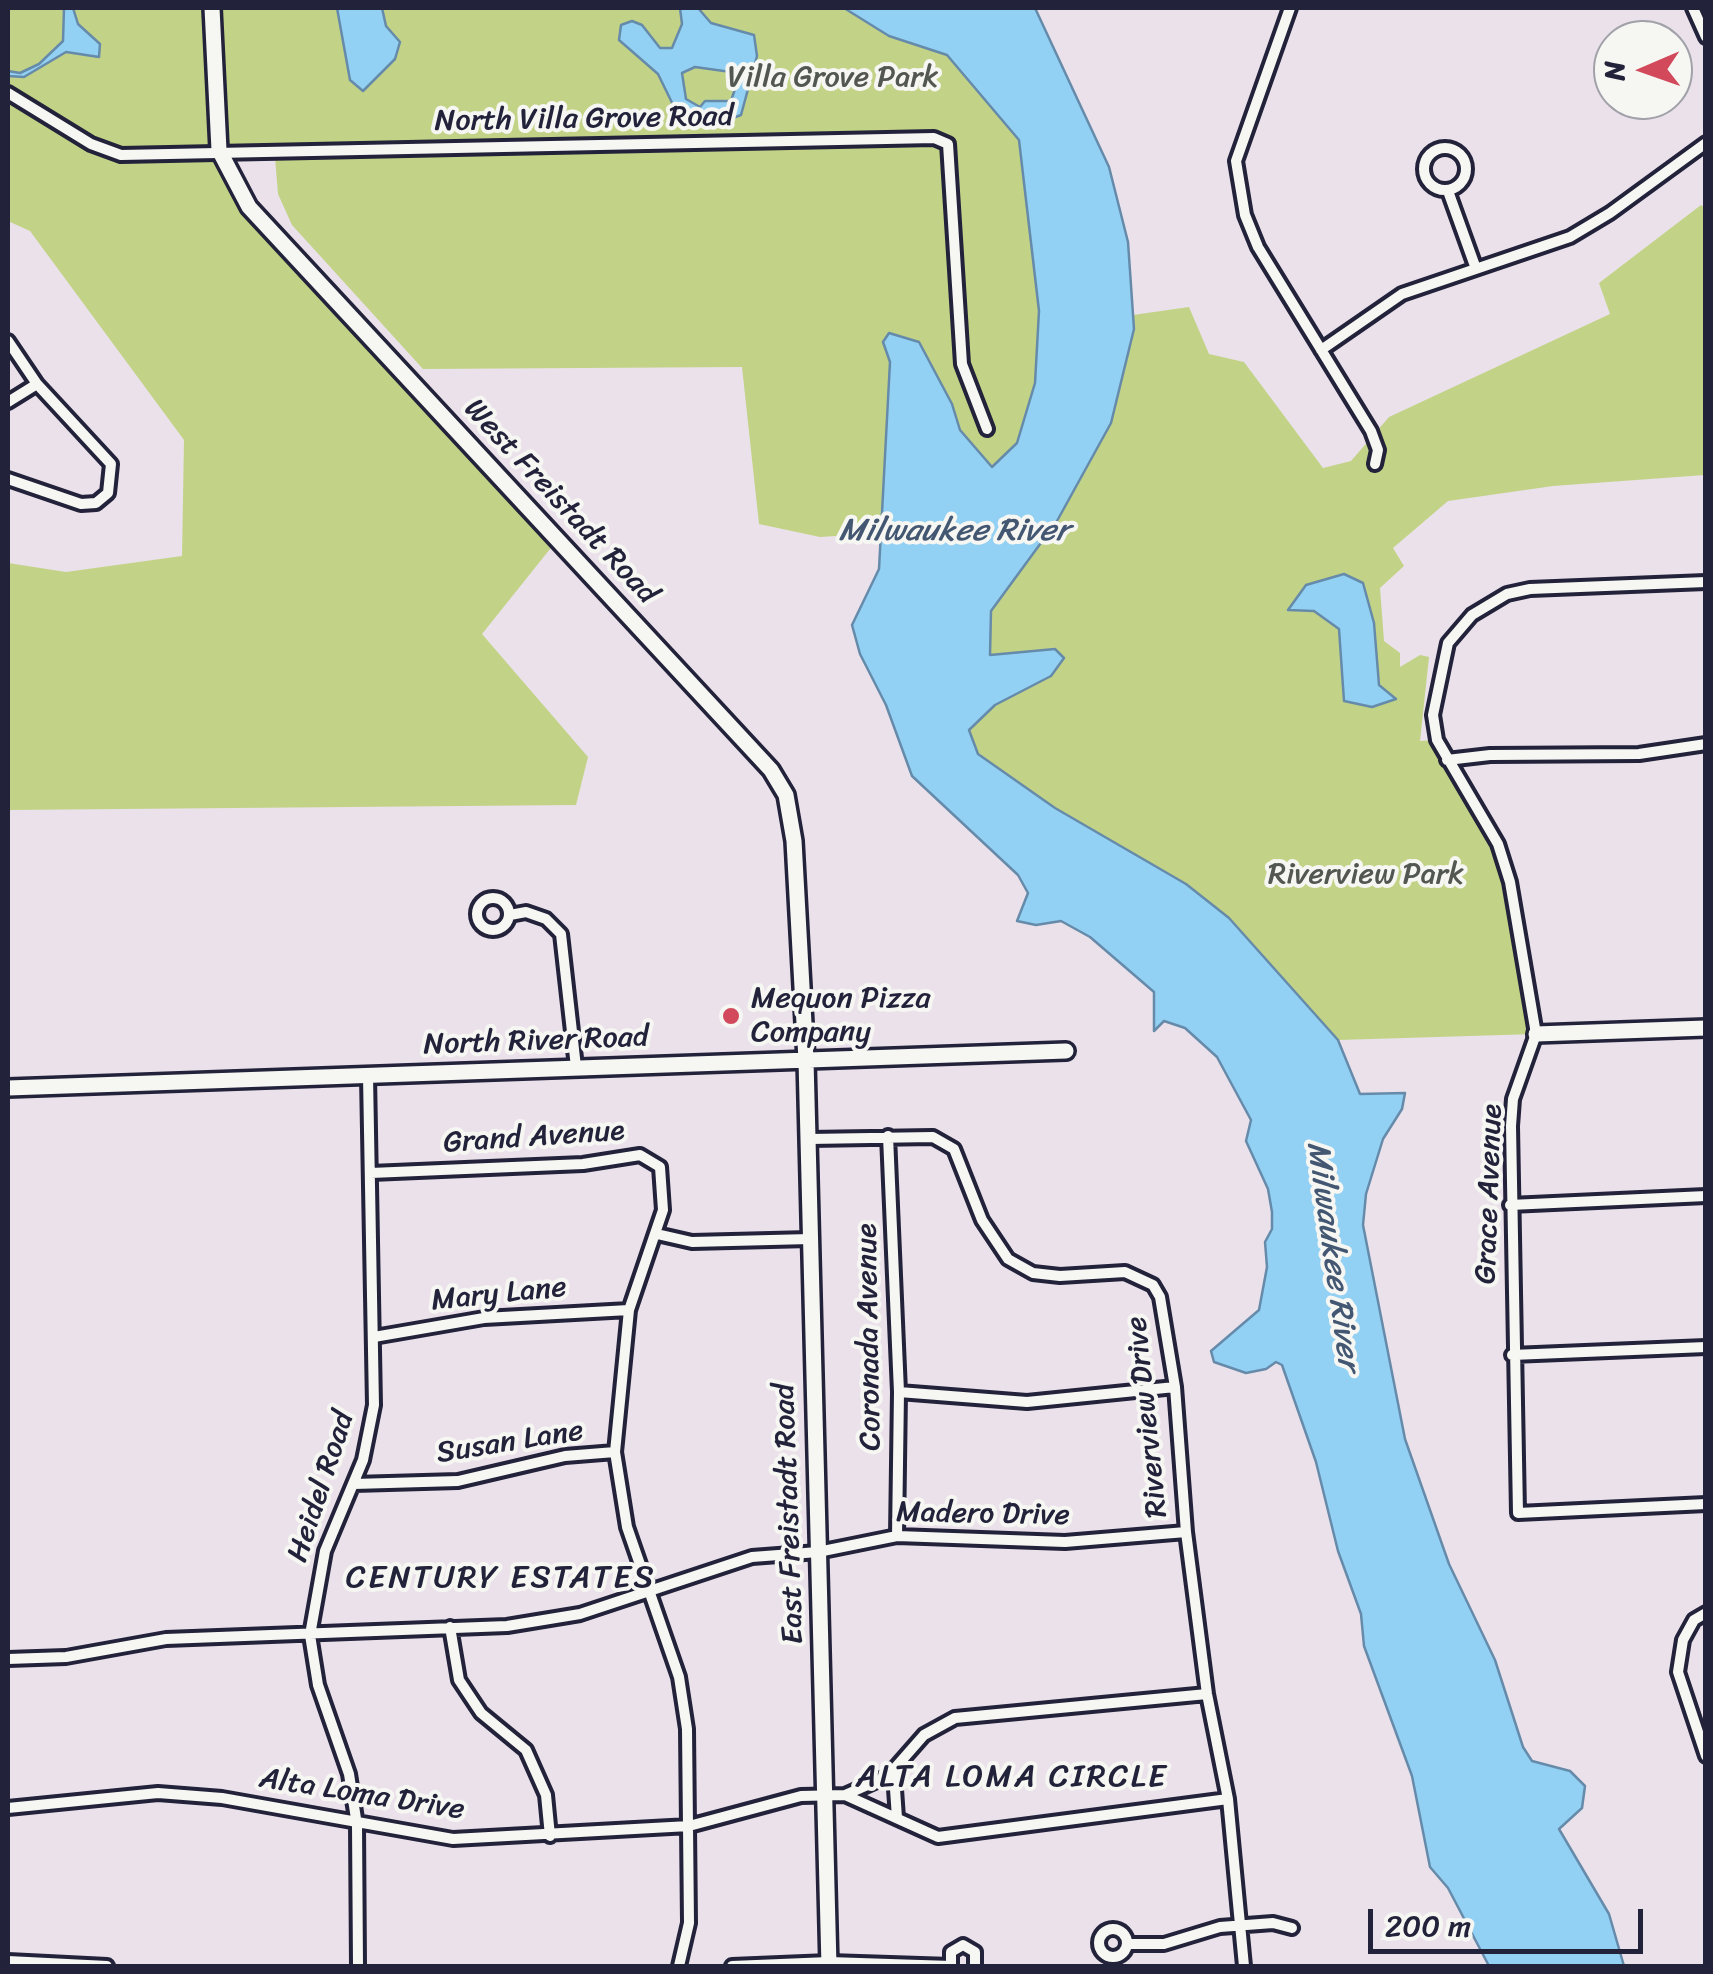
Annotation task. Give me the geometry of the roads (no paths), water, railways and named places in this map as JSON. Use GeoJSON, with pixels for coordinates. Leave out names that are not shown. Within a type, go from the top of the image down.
{"type":"FeatureCollection","features":[{"type":"Feature","properties":{"kind":"street","name":"West Freistadt Road"},"geometry":{"type":"LineString","coordinates":[[212,8],[219,150],[249,207],[771,770],[786,795],[794,841],[806,1060]]}},
{"type":"Feature","properties":{"kind":"street"},"geometry":{"type":"LineString","coordinates":[[1290,8],[1236,161],[1244,215],[1258,247],[1373,435],[1378,452],[1376,464]]}},
{"type":"Feature","properties":{"kind":"street"},"geometry":{"type":"LineString","coordinates":[[1693,8],[1706,38]]}},
{"type":"Feature","properties":{"kind":"street","name":"North Villa Grove Road"},"geometry":{"type":"LineString","coordinates":[[8,93],[110,153],[934,138],[948,144],[962,364],[986,429]]}},
{"type":"Feature","properties":{"kind":"street"},"geometry":{"type":"LineString","coordinates":[[1321,350],[1402,294],[1474,266],[1534,252],[1570,237],[1610,214],[1706,142]]}},
{"type":"Feature","properties":{"kind":"street"},"geometry":{"type":"LineString","coordinates":[[1446,148],[1459,153],[1466,172],[1460,184],[1448,191],[1429,184],[1424,170],[1427,157],[1446,148]]}},
{"type":"Feature","properties":{"kind":"street"},"geometry":{"type":"LineString","coordinates":[[1448,191],[1474,266]]}},
{"type":"Feature","properties":{"kind":"street"},"geometry":{"type":"LineString","coordinates":[[8,340],[37,384],[112,464],[108,493],[96,503],[81,504],[8,479]]}},
{"type":"Feature","properties":{"kind":"street"},"geometry":{"type":"LineString","coordinates":[[8,402],[37,384]]}},
{"type":"Feature","properties":{"kind":"street","name":"Grace Avenue"},"geometry":{"type":"LineString","coordinates":[[1706,582],[1530,589],[1507,594],[1472,615],[1448,644],[1433,715],[1437,740],[1447,760],[1498,844],[1510,882],[1536,1034],[1513,1100],[1510,1205],[1518,1513],[1706,1504]]}},
{"type":"Feature","properties":{"kind":"street"},"geometry":{"type":"LineString","coordinates":[[1447,760],[1508,754],[1638,754],[1706,744]]}},
{"type":"Feature","properties":{"kind":"street"},"geometry":{"type":"LineString","coordinates":[[510,915],[526,912],[546,919],[561,934],[576,1067]]}},
{"type":"Feature","properties":{"kind":"street"},"geometry":{"type":"LineString","coordinates":[[1536,1034],[1706,1028]]}},
{"type":"Feature","properties":{"kind":"street","name":"North River Road"},"geometry":{"type":"LineString","coordinates":[[8,1088],[1066,1051]]}},
{"type":"Feature","properties":{"kind":"street","name":"East Freistadt Road"},"geometry":{"type":"LineString","coordinates":[[806,1060],[829,1964]]}},
{"type":"Feature","properties":{"kind":"street","name":"Heidel Road"},"geometry":{"type":"LineString","coordinates":[[358,1966],[357,1826],[349,1774],[318,1685],[310,1634],[325,1551],[354,1484],[372,1422],[368,1076]]}},
{"type":"Feature","properties":{"kind":"street","name":"Coronada Avenue"},"geometry":{"type":"LineString","coordinates":[[888,1136],[900,1392],[896,1536]]}},
{"type":"Feature","properties":{"kind":"street","name":"Riverview Drive"},"geometry":{"type":"LineString","coordinates":[[809,1139],[933,1137],[954,1149],[992,1240],[1020,1267],[1060,1276],[1125,1272],[1153,1285],[1163,1311],[1175,1387],[1186,1532],[1207,1694],[1228,1799],[1244,1966]]}},
{"type":"Feature","properties":{"kind":"street","name":"Grand Avenue"},"geometry":{"type":"LineString","coordinates":[[370,1173],[583,1164],[640,1155],[654,1162],[663,1179],[657,1234],[629,1310],[615,1452],[626,1527],[679,1678],[687,1729],[689,1923],[679,1966]]}},
{"type":"Feature","properties":{"kind":"street"},"geometry":{"type":"LineString","coordinates":[[1510,1205],[1706,1196]]}},
{"type":"Feature","properties":{"kind":"street"},"geometry":{"type":"LineString","coordinates":[[657,1234],[692,1242],[810,1239]]}},
{"type":"Feature","properties":{"kind":"street","name":"Mary Lane"},"geometry":{"type":"LineString","coordinates":[[374,1337],[484,1318],[629,1310]]}},
{"type":"Feature","properties":{"kind":"street"},"geometry":{"type":"LineString","coordinates":[[1512,1356],[1706,1347]]}},
{"type":"Feature","properties":{"kind":"street"},"geometry":{"type":"LineString","coordinates":[[900,1392],[1028,1402],[1175,1387]]}},
{"type":"Feature","properties":{"kind":"street","name":"Susan Lane"},"geometry":{"type":"LineString","coordinates":[[354,1484],[458,1481],[566,1456],[615,1452]]}},
{"type":"Feature","properties":{"kind":"street","name":"Madero Drive"},"geometry":{"type":"LineString","coordinates":[[8,1659],[66,1656],[166,1639],[508,1626],[580,1614],[752,1557],[818,1552],[896,1536],[1064,1542],[1186,1532]]}},
{"type":"Feature","properties":{"kind":"street"},"geometry":{"type":"LineString","coordinates":[[1706,1613],[1694,1620],[1683,1640],[1678,1672],[1706,1756]]}},
{"type":"Feature","properties":{"kind":"street"},"geometry":{"type":"LineString","coordinates":[[450,1627],[459,1680],[481,1713],[526,1750],[546,1795],[550,1836]]}},
{"type":"Feature","properties":{"kind":"street"},"geometry":{"type":"LineString","coordinates":[[845,1795],[888,1776],[924,1735],[955,1718],[1207,1694]]}},
{"type":"Feature","properties":{"kind":"street"},"geometry":{"type":"LineString","coordinates":[[897,1818],[895,1789],[901,1762]]}},
{"type":"Feature","properties":{"kind":"street","name":"Alta Loma Drive"},"geometry":{"type":"LineString","coordinates":[[8,1808],[158,1793],[222,1798],[357,1826],[452,1840],[688,1826],[801,1796],[845,1795]]}},
{"type":"Feature","properties":{"kind":"street"},"geometry":{"type":"LineString","coordinates":[[845,1795],[938,1836],[962,1836],[1228,1799]]}},
{"type":"Feature","properties":{"kind":"street"},"geometry":{"type":"LineString","coordinates":[[1128,1944],[1164,1944],[1243,1925],[1273,1923],[1292,1928]]}},
{"type":"Feature","properties":{"kind":"street"},"geometry":{"type":"LineString","coordinates":[[732,1966],[951,1966],[952,1952],[964,1946],[975,1952],[975,1966]]}},
{"type":"Feature","properties":{"kind":"street"},"geometry":{"type":"LineString","coordinates":[[8,1961],[107,1966]]}},
{"type":"Feature","properties":{"kind":"water"},"geometry":{"type":"Polygon","coordinates":[[[64,8],[73,8],[78,24],[100,44],[99,57],[66,52],[24,77],[8,76],[8,71],[20,73],[39,64],[63,41],[64,8]]]}},
{"type":"Feature","properties":{"kind":"water"},"geometry":{"type":"Polygon","coordinates":[[[337,8],[382,8],[386,26],[400,42],[395,59],[363,91],[350,80],[337,8]]]}},
{"type":"Feature","properties":{"kind":"water"},"geometry":{"type":"Polygon","coordinates":[[[680,8],[698,8],[711,23],[754,35],[757,56],[741,115],[725,121],[712,114],[698,121],[678,115],[658,74],[619,40],[621,25],[632,21],[642,25],[660,48],[672,48],[682,24],[680,8]],[[695,67],[682,73],[686,99],[700,107],[705,101],[731,101],[736,86],[731,72],[695,67]]]}},
{"type":"Feature","properties":{"kind":"water","name":"Milwaukee River"},"geometry":{"type":"Polygon","coordinates":[[[844,8],[1035,8],[1109,167],[1128,242],[1134,329],[1111,423],[1057,521],[991,611],[990,655],[1055,649],[1064,658],[1051,676],[995,705],[969,730],[978,754],[1055,808],[1186,884],[1229,918],[1338,1040],[1360,1094],[1405,1093],[1402,1109],[1383,1139],[1366,1194],[1363,1225],[1405,1439],[1449,1564],[1495,1660],[1523,1747],[1532,1761],[1570,1771],[1585,1786],[1582,1808],[1559,1829],[1609,1914],[1624,1966],[1489,1966],[1448,1888],[1430,1867],[1412,1776],[1364,1646],[1361,1614],[1338,1551],[1316,1462],[1282,1365],[1276,1362],[1266,1369],[1246,1373],[1214,1362],[1211,1351],[1259,1310],[1267,1267],[1265,1242],[1272,1229],[1272,1212],[1268,1189],[1246,1141],[1251,1120],[1217,1057],[1185,1028],[1164,1021],[1154,1031],[1154,992],[1090,937],[1061,921],[1036,925],[1017,921],[1028,893],[1018,875],[912,776],[886,705],[860,654],[852,625],[879,569],[890,362],[883,342],[889,333],[919,342],[952,404],[960,430],[992,467],[1017,443],[1035,383],[1039,311],[1019,140],[947,55],[889,36],[844,8]]]}},
{"type":"Feature","properties":{"kind":"water"},"geometry":{"type":"Polygon","coordinates":[[[1344,574],[1363,583],[1374,623],[1379,685],[1396,699],[1372,707],[1344,701],[1339,629],[1314,611],[1288,610],[1306,585],[1344,574]]]}},
{"type":"Feature","properties":{"kind":"place","name":"Mequon Pizza Company"},"geometry":{"type":"Point","coordinates":[731,1016]}},
{"type":"Feature","properties":{"kind":"district","name":"CENTURY ESTATES"},"geometry":{"type":"Point","coordinates":[501,1579]}},
{"type":"Feature","properties":{"kind":"district","name":"ALTA LOMA CIRCLE"},"geometry":{"type":"Point","coordinates":[1012,1778]}},
{"type":"Feature","properties":{"kind":"park label","name":"Villa Grove Park"},"geometry":{"type":"Point","coordinates":[833,78]}},
{"type":"Feature","properties":{"kind":"park label","name":"Riverview Park"},"geometry":{"type":"Point","coordinates":[1366,875]}}]}
